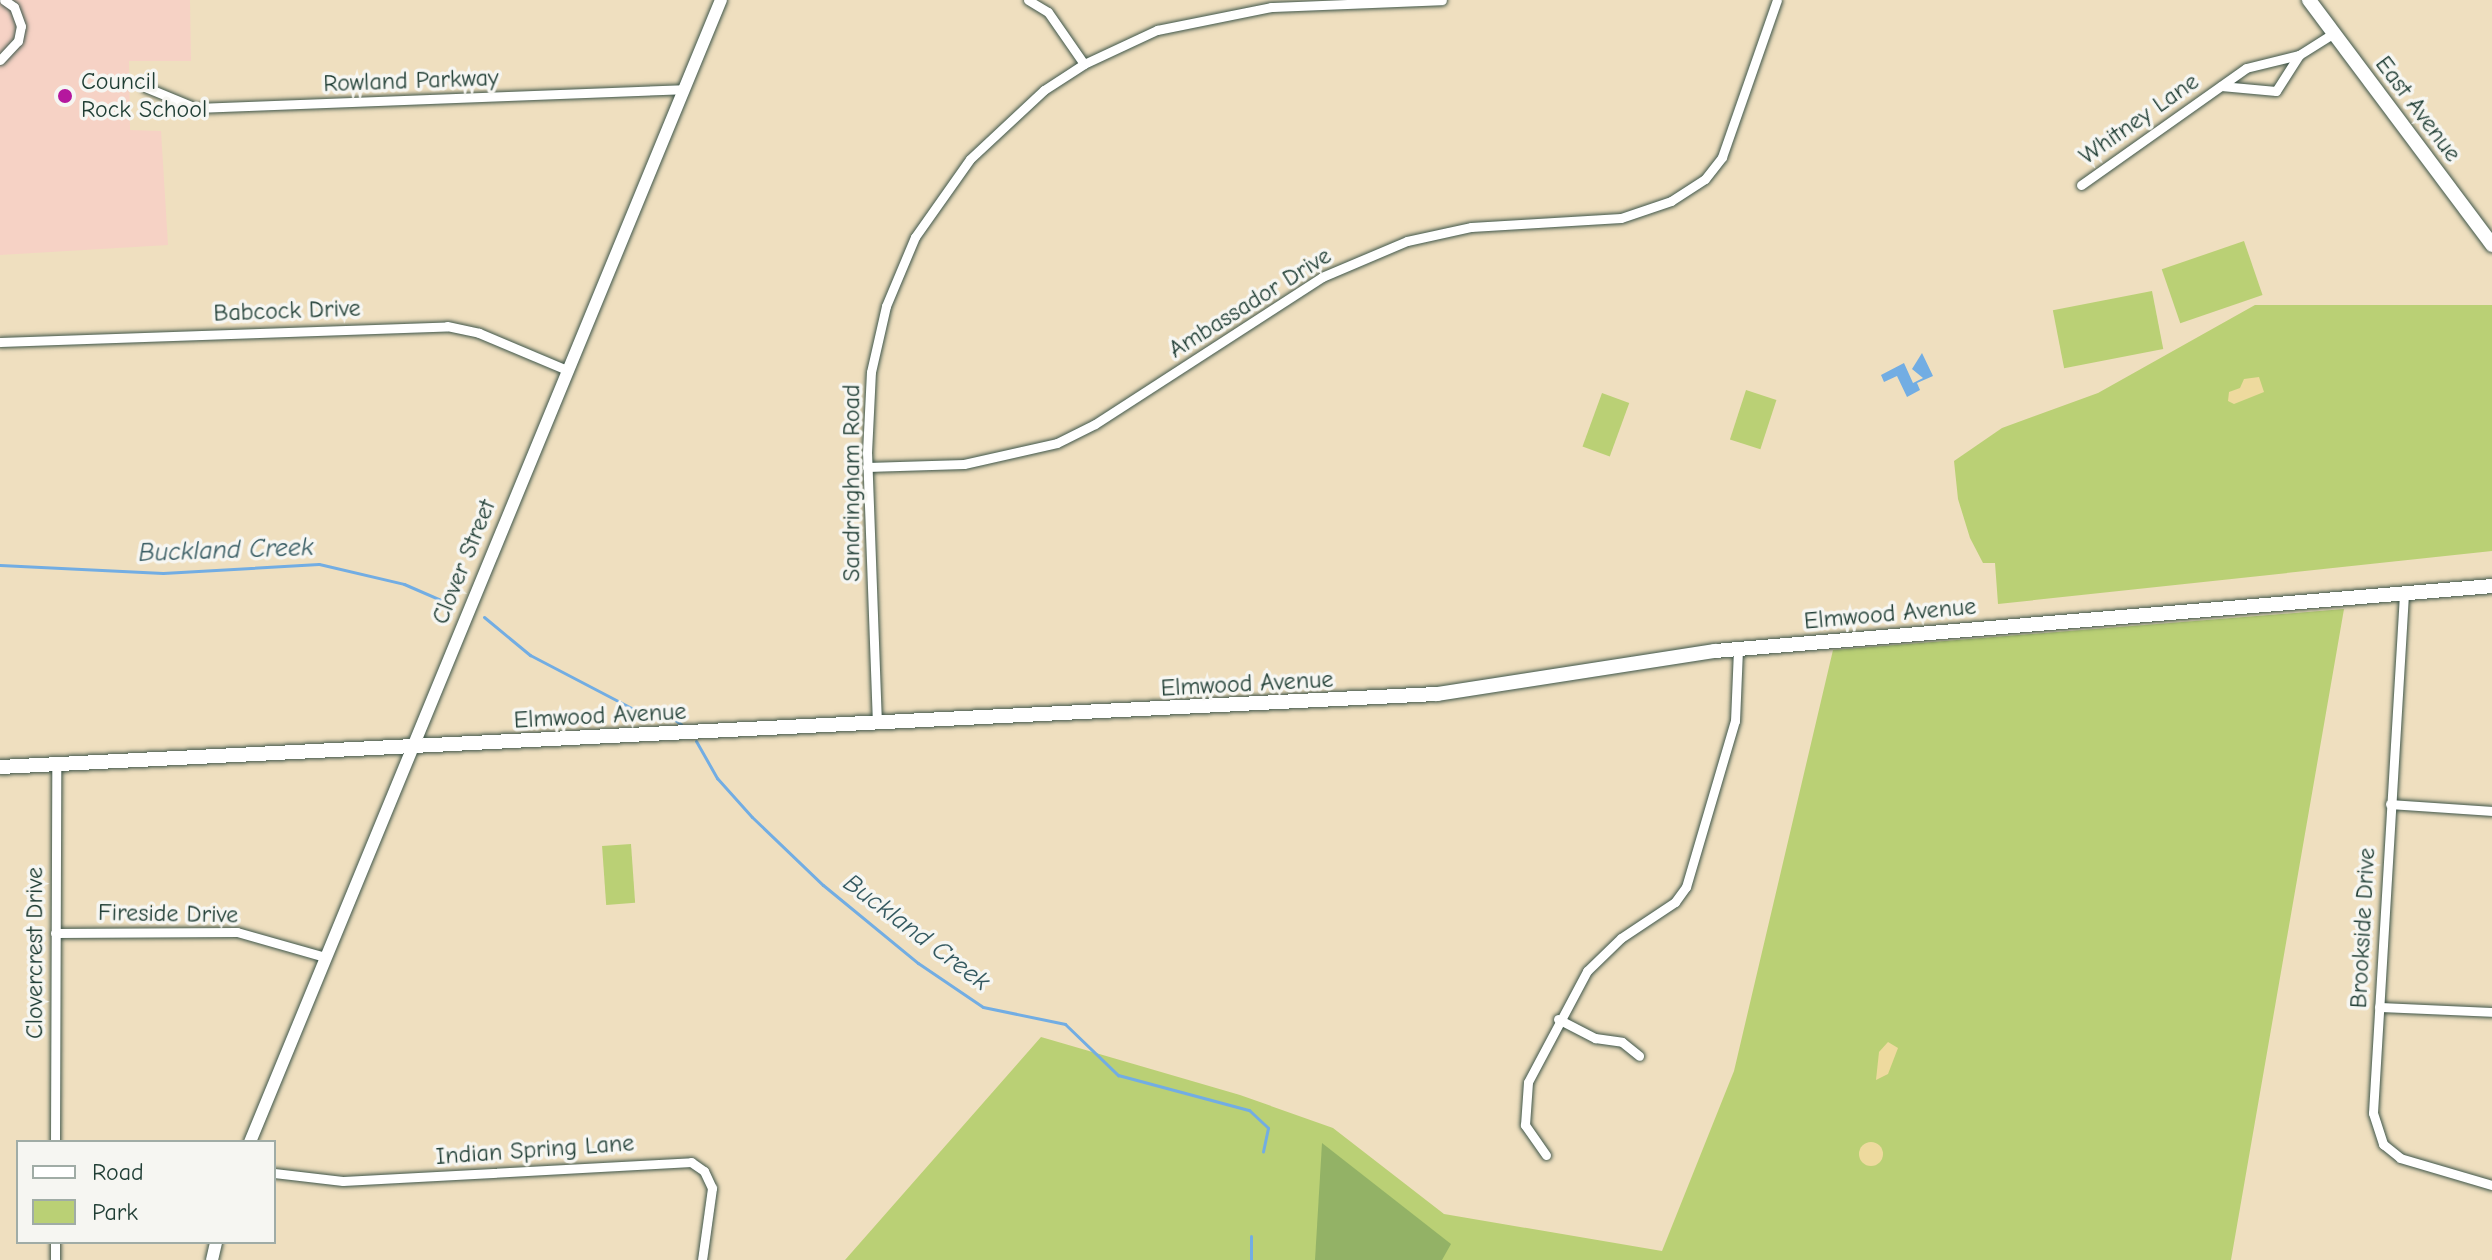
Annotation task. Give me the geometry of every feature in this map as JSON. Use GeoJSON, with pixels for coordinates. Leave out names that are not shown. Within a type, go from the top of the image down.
{"type":"FeatureCollection","features":[{"type":"Feature","properties":{"kind":"main road","name":"Clover Street"},"geometry":{"type":"LineString","coordinates":[[251,1140],[721,0]]}},
{"type":"Feature","properties":{"kind":"main road","name":"East Avenue"},"geometry":{"type":"LineString","coordinates":[[2309,0],[2492,245]]}},
{"type":"Feature","properties":{"kind":"main road","name":"Elmwood Avenue"},"geometry":{"type":"LineString","coordinates":[[0,767],[411,749],[1437,694],[1738,649],[2492,586]]}},
{"type":"Feature","properties":{"kind":"street"},"geometry":{"type":"LineString","coordinates":[[0,60],[18,41],[21,26],[14,7],[4,0]]}},
{"type":"Feature","properties":{"kind":"street"},"geometry":{"type":"LineString","coordinates":[[1028,0],[1048,12],[1084,64]]}},
{"type":"Feature","properties":{"kind":"street"},"geometry":{"type":"LineString","coordinates":[[1048,12],[1052,0]]}},
{"type":"Feature","properties":{"kind":"street","name":"Sandringham Road"},"geometry":{"type":"LineString","coordinates":[[877,725],[867,467],[876,347],[895,281],[915,237],[989,138],[1035,97],[1084,64],[1157,30],[1230,12],[1442,0]]}},
{"type":"Feature","properties":{"kind":"street","name":"Ambassador Drive"},"geometry":{"type":"LineString","coordinates":[[867,467],[964,464],[1057,443],[1095,424],[1322,277],[1407,241],[1492,225],[1621,218],[1671,201],[1705,179],[1722,157],[1777,0]]}},
{"type":"Feature","properties":{"kind":"street","name":"Whitney Lane"},"geometry":{"type":"LineString","coordinates":[[2081,185],[2260,62],[2299,55],[2334,33]]}},
{"type":"Feature","properties":{"kind":"street","name":"Whitney Lane"},"geometry":{"type":"LineString","coordinates":[[2221,86],[2276,91],[2299,55]]}},
{"type":"Feature","properties":{"kind":"street","name":"Rowland Parkway"},"geometry":{"type":"LineString","coordinates":[[145,87],[196,108],[683,89]]}},
{"type":"Feature","properties":{"kind":"street","name":"Babcock Drive"},"geometry":{"type":"LineString","coordinates":[[0,342],[447,326],[479,333],[567,370]]}},
{"type":"Feature","properties":{"kind":"street","name":"Brookside Drive"},"geometry":{"type":"LineString","coordinates":[[2404,594],[2373,1113],[2383,1144],[2400,1158],[2492,1185]]}},
{"type":"Feature","properties":{"kind":"street"},"geometry":{"type":"LineString","coordinates":[[1546,1155],[1528,1134],[1523,1102],[1558,1019],[1594,964],[1621,938],[1675,902],[1686,887],[1738,710],[1738,649]]}},
{"type":"Feature","properties":{"kind":"street","name":"Clovercrest Drive"},"geometry":{"type":"LineString","coordinates":[[55,1140],[56,765]]}},
{"type":"Feature","properties":{"kind":"street"},"geometry":{"type":"LineString","coordinates":[[2390,804],[2492,811]]}},
{"type":"Feature","properties":{"kind":"street","name":"Fireside Drive"},"geometry":{"type":"LineString","coordinates":[[55,933],[237,932],[325,957]]}},
{"type":"Feature","properties":{"kind":"street"},"geometry":{"type":"LineString","coordinates":[[2379,1007],[2492,1012]]}},
{"type":"Feature","properties":{"kind":"street"},"geometry":{"type":"LineString","coordinates":[[1558,1019],[1595,1038],[1622,1042],[1639,1056]]}},
{"type":"Feature","properties":{"kind":"street","name":"Indian Spring Lane"},"geometry":{"type":"LineString","coordinates":[[276,1173],[343,1181],[691,1162],[704,1171],[712,1188],[702,1260]]}},
{"type":"Feature","properties":{"kind":"shaded area","name":"Council Rock School"},"geometry":{"type":"Polygon","coordinates":[[[0,0],[190,0],[191,61],[129,61],[130,130],[161,131],[168,245],[0,255],[0,0]]]}},
{"type":"Feature","properties":{"kind":"green space"},"geometry":{"type":"Polygon","coordinates":[[[2244,241],[2263,295],[2180,323],[2162,269],[2244,241]]]}},
{"type":"Feature","properties":{"kind":"green space"},"geometry":{"type":"Polygon","coordinates":[[[2152,291],[2163,349],[2064,368],[2053,310],[2152,291]]]}},
{"type":"Feature","properties":{"kind":"green space"},"geometry":{"type":"Polygon","coordinates":[[[2255,305],[2492,305],[2492,551],[1998,604],[1995,563],[1983,563],[1970,538],[1958,499],[1954,461],[2002,428],[2098,393],[2255,305]]]}},
{"type":"Feature","properties":{"kind":"green space"},"geometry":{"type":"Polygon","coordinates":[[[1746,390],[1776,400],[1760,449],[1730,439],[1746,390]]]}},
{"type":"Feature","properties":{"kind":"green space"},"geometry":{"type":"Polygon","coordinates":[[[1602,393],[1629,403],[1610,456],[1583,447],[1602,393]]]}},
{"type":"Feature","properties":{"kind":"green space"},"geometry":{"type":"Polygon","coordinates":[[[2344,609],[2231,1260],[845,1260],[1041,1037],[1240,1095],[1333,1128],[1444,1214],[1662,1251],[1734,1071],[1833,650],[2344,609]]]}},
{"type":"Feature","properties":{"kind":"green space"},"geometry":{"type":"Polygon","coordinates":[[[631,844],[635,903],[606,905],[602,846],[631,844]]]}},
{"type":"Feature","properties":{"kind":"green space"},"geometry":{"type":"Polygon","coordinates":[[[1322,1143],[1451,1244],[1442,1260],[1315,1260],[1322,1143]]]}},
{"type":"Feature","properties":{"kind":"sand"},"geometry":{"type":"Polygon","coordinates":[[[2259,377],[2264,392],[2234,404],[2228,401],[2229,392],[2240,388],[2244,379],[2259,377]]]}},
{"type":"Feature","properties":{"kind":"sand"},"geometry":{"type":"Polygon","coordinates":[[[1888,1042],[1898,1048],[1888,1074],[1876,1080],[1879,1052],[1888,1042]]]}},
{"type":"Feature","properties":{"kind":"sand"},"geometry":{"type":"Polygon","coordinates":[[[1871,1142],[1880,1145],[1883,1154],[1880,1163],[1871,1166],[1862,1163],[1859,1154],[1862,1145],[1871,1142]]]}},
{"type":"Feature","properties":{"kind":"water"},"geometry":{"type":"Polygon","coordinates":[[[1922,353],[1933,376],[1917,383],[1920,390],[1907,397],[1897,376],[1884,382],[1881,375],[1904,363],[1913,383],[1923,378],[1912,369],[1922,353]]]}},
{"type":"Feature","properties":{"kind":"waterway","name":"Buckland Creek"},"geometry":{"type":"LineString","coordinates":[[0,565],[163,573],[319,564],[404,584],[448,603]]}},
{"type":"Feature","properties":{"kind":"waterway","name":"Buckland Creek"},"geometry":{"type":"LineString","coordinates":[[484,617],[530,655],[639,712]]}},
{"type":"Feature","properties":{"kind":"waterway","name":"Buckland Creek"},"geometry":{"type":"LineString","coordinates":[[651,714],[668,715],[681,724]]}},
{"type":"Feature","properties":{"kind":"waterway","name":"Buckland Creek"},"geometry":{"type":"LineString","coordinates":[[696,741],[717,778],[752,817],[823,885],[918,963],[983,1007],[1065,1024],[1118,1075],[1249,1110],[1268,1128],[1263,1151]]}},
{"type":"Feature","properties":{"kind":"waterway","name":"Buckland Creek"},"geometry":{"type":"LineString","coordinates":[[1251,1236],[1251,1260]]}},
{"type":"Feature","properties":{"kind":"place","name":"Council Rock School"},"geometry":{"type":"Point","coordinates":[65,96]}}]}
